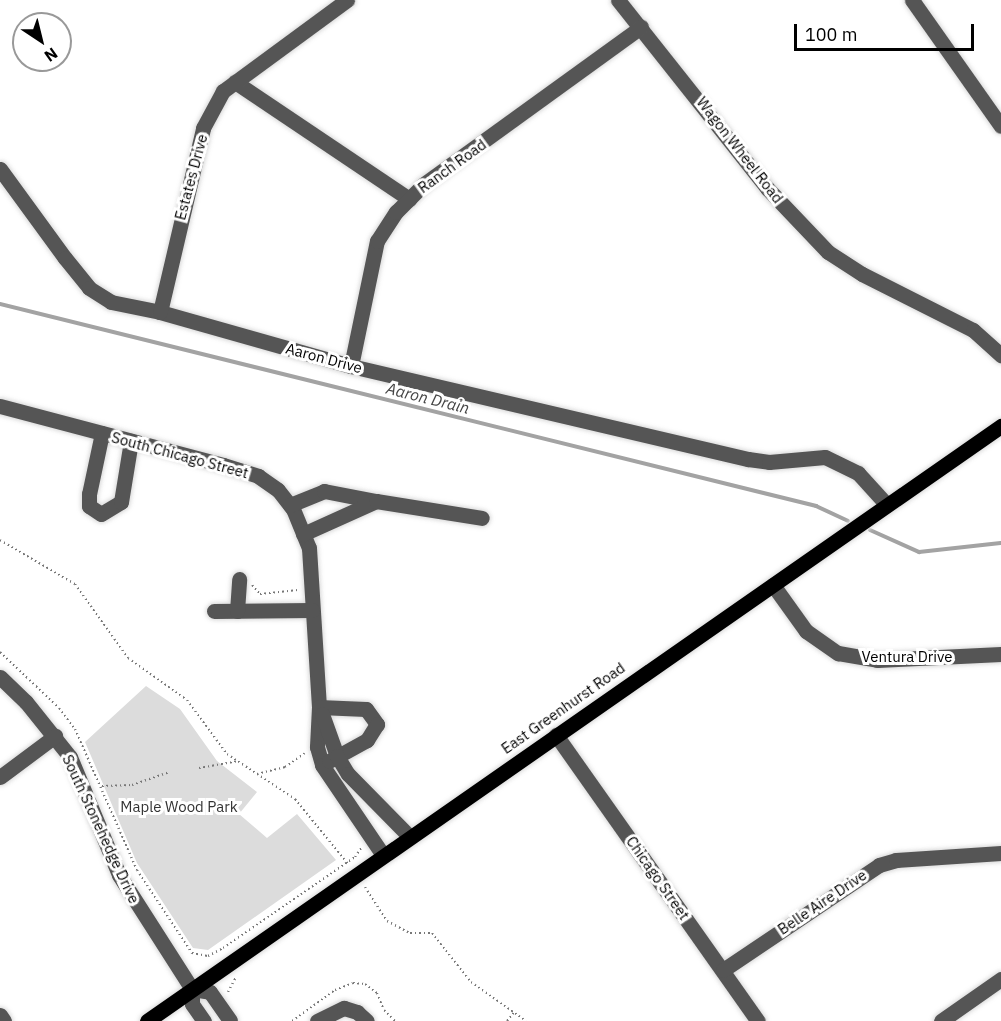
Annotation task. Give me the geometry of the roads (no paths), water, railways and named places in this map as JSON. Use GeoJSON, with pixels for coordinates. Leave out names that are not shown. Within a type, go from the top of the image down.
{"type":"FeatureCollection","features":[{"type":"Feature","properties":{"kind":"main road","name":"East Greenhurst Road"},"geometry":{"type":"LineString","coordinates":[[147,1021],[192,989],[361,880],[383,855],[409,836],[1001,426]]}},
{"type":"Feature","properties":{"kind":"street","name":"Estates Drive"},"geometry":{"type":"LineString","coordinates":[[160,312],[203,128],[223,91],[347,0]]}},
{"type":"Feature","properties":{"kind":"street","name":"Wagon Wheel Road"},"geometry":{"type":"LineString","coordinates":[[618,0],[767,188],[828,252],[862,274],[973,330],[1001,355]]}},
{"type":"Feature","properties":{"kind":"street"},"geometry":{"type":"LineString","coordinates":[[912,0],[1001,126]]}},
{"type":"Feature","properties":{"kind":"street","name":"Ranch Road"},"geometry":{"type":"LineString","coordinates":[[351,366],[377,241],[409,199],[424,184],[641,27]]}},
{"type":"Feature","properties":{"kind":"street"},"geometry":{"type":"LineString","coordinates":[[235,82],[409,199]]}},
{"type":"Feature","properties":{"kind":"street","name":"Aaron Drive"},"geometry":{"type":"LineString","coordinates":[[0,169],[5,186],[89,288],[111,302],[160,312],[351,366],[748,459],[825,458],[858,473],[887,505]]}},
{"type":"Feature","properties":{"kind":"street","name":"South Chicago Street"},"geometry":{"type":"LineString","coordinates":[[0,406],[258,476],[278,490],[290,505],[309,548],[319,707],[316,747],[322,765],[383,855]]}},
{"type":"Feature","properties":{"kind":"street"},"geometry":{"type":"LineString","coordinates":[[102,434],[89,495],[89,506],[101,514],[121,502],[131,441]]}},
{"type":"Feature","properties":{"kind":"street"},"geometry":{"type":"LineString","coordinates":[[290,505],[324,491],[482,518]]}},
{"type":"Feature","properties":{"kind":"street"},"geometry":{"type":"LineString","coordinates":[[303,534],[376,501]]}},
{"type":"Feature","properties":{"kind":"street"},"geometry":{"type":"LineString","coordinates":[[237,611],[246,580]]}},
{"type":"Feature","properties":{"kind":"street","name":"Ventura Drive"},"geometry":{"type":"LineString","coordinates":[[772,585],[806,631],[838,653],[877,660],[1001,654]]}},
{"type":"Feature","properties":{"kind":"street"},"geometry":{"type":"LineString","coordinates":[[214,611],[312,610]]}},
{"type":"Feature","properties":{"kind":"street","name":"South Stonehedge Drive"},"geometry":{"type":"LineString","coordinates":[[0,677],[55,736],[89,797],[119,875],[192,989],[192,1004],[204,1021]]}},
{"type":"Feature","properties":{"kind":"street"},"geometry":{"type":"LineString","coordinates":[[319,707],[366,709],[377,724],[367,740],[322,765]]}},
{"type":"Feature","properties":{"kind":"street","name":"South Chicago Street"},"geometry":{"type":"LineString","coordinates":[[319,707],[337,756],[371,801],[409,836]]}},
{"type":"Feature","properties":{"kind":"street","name":"Chicago Street"},"geometry":{"type":"LineString","coordinates":[[556,735],[758,1021]]}},
{"type":"Feature","properties":{"kind":"street"},"geometry":{"type":"LineString","coordinates":[[0,777],[55,736]]}},
{"type":"Feature","properties":{"kind":"street","name":"Belle Aire Drive"},"geometry":{"type":"LineString","coordinates":[[723,970],[879,865],[896,860],[1001,853]]}},
{"type":"Feature","properties":{"kind":"street"},"geometry":{"type":"LineString","coordinates":[[941,1021],[1001,979]]}},
{"type":"Feature","properties":{"kind":"street"},"geometry":{"type":"LineString","coordinates":[[192,989],[210,992],[230,1021]]}},
{"type":"Feature","properties":{"kind":"street"},"geometry":{"type":"LineString","coordinates":[[316,1021],[344,1008],[357,1011],[367,1021]]}},
{"type":"Feature","properties":{"kind":"street"},"geometry":{"type":"LineString","coordinates":[[0,1015],[4,1021]]}},
{"type":"Feature","properties":{"kind":"waterway","name":"Aaron Drain"},"geometry":{"type":"LineString","coordinates":[[0,304],[816,506],[848,521]]}},
{"type":"Feature","properties":{"kind":"waterway","name":"Aaron Drain"},"geometry":{"type":"LineString","coordinates":[[870,530],[919,552],[1001,543]]}},
{"type":"Feature","properties":{"kind":"park label","name":"Maple Wood Park"},"geometry":{"type":"Point","coordinates":[179,807]}}]}
